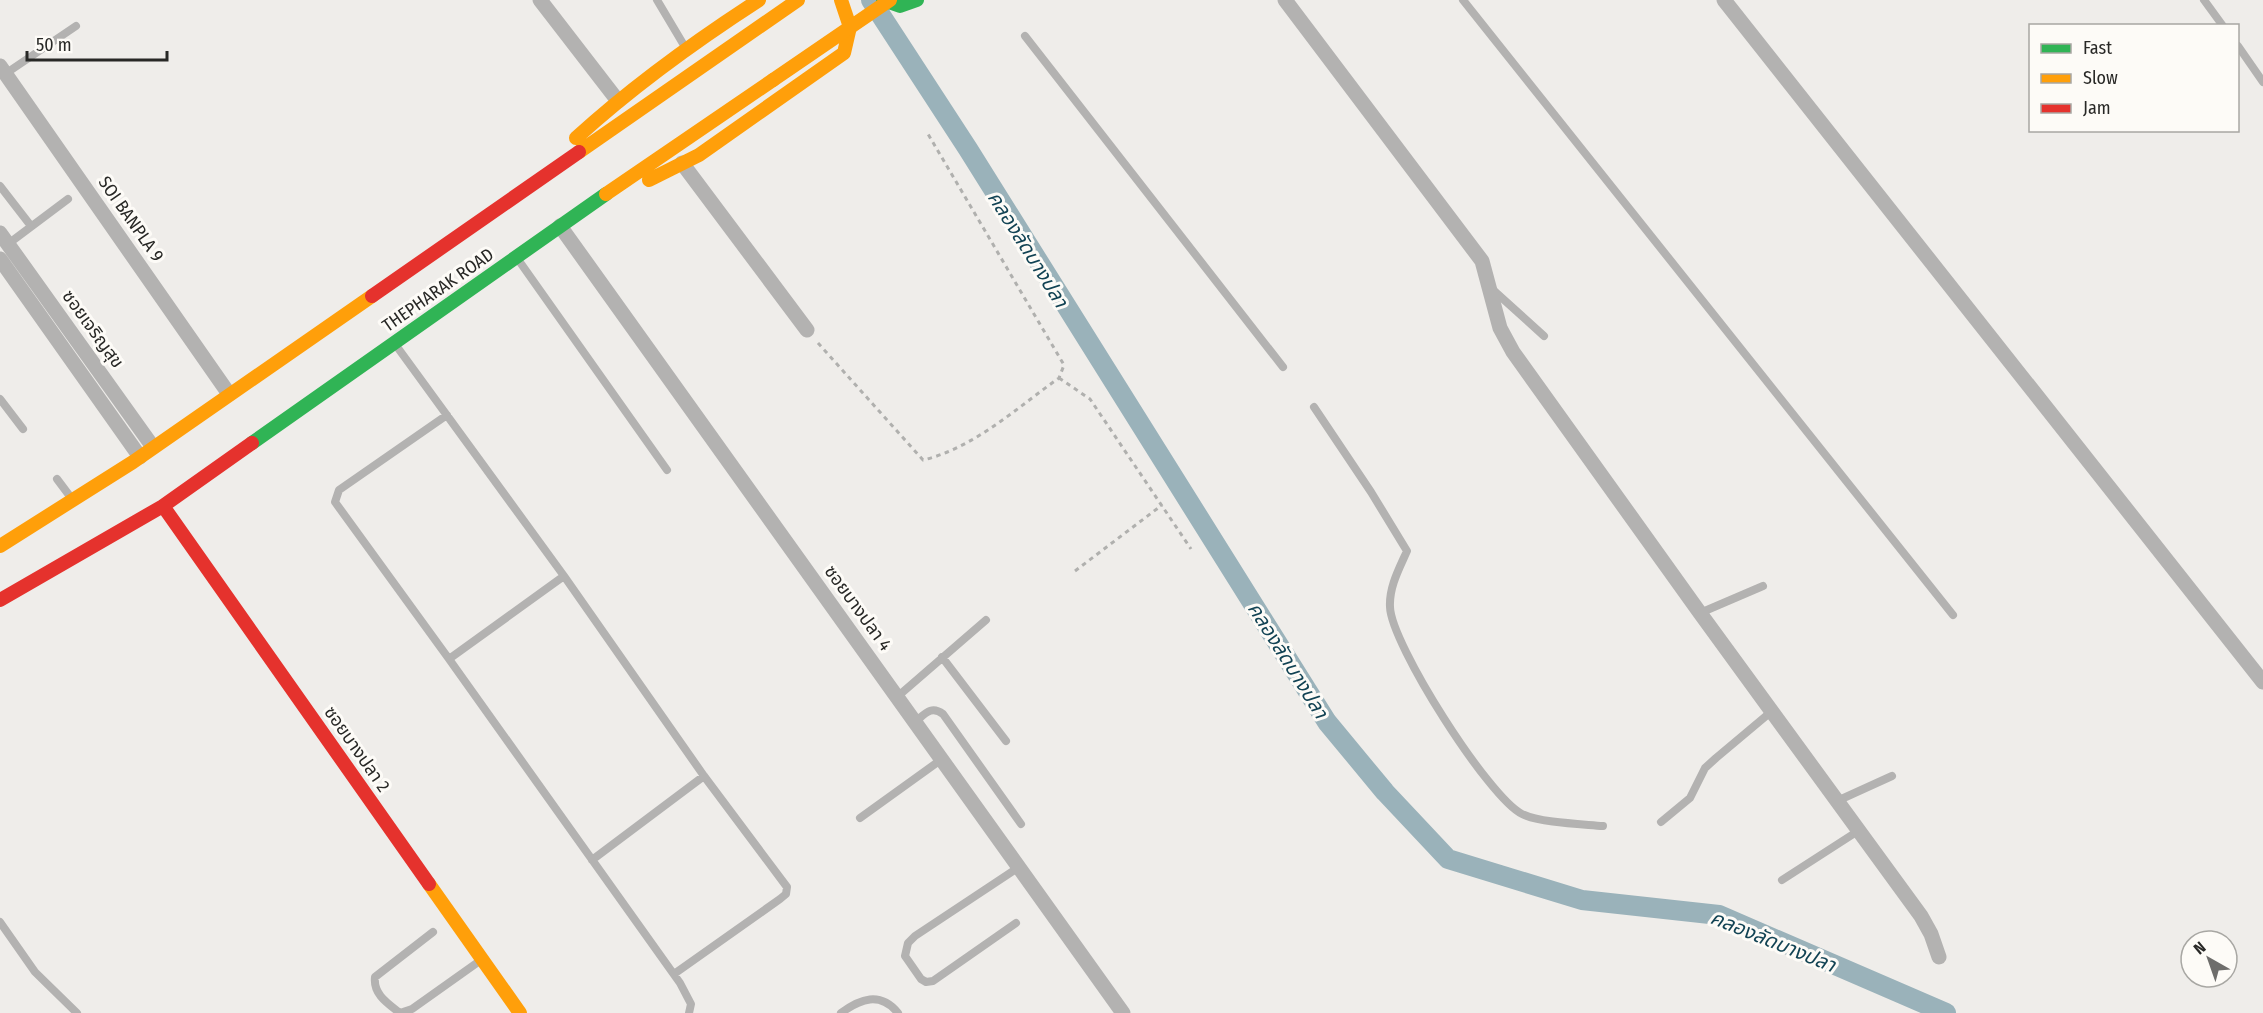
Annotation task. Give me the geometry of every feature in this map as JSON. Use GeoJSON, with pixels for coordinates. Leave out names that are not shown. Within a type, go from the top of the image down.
{"type":"FeatureCollection","features":[{"type":"Feature","properties":{"kind":"main road"},"geometry":{"type":"LineString","coordinates":[[525,188],[618,101],[686,48],[759,0]]}},
{"type":"Feature","properties":{"kind":"main road","name":"THEPHARAK ROAD"},"geometry":{"type":"LineString","coordinates":[[0,546],[140,457],[798,0]]}},
{"type":"Feature","properties":{"kind":"main road"},"geometry":{"type":"LineString","coordinates":[[566,222],[699,155],[844,53],[850,27],[841,0]]}},
{"type":"Feature","properties":{"kind":"main road"},"geometry":{"type":"LineString","coordinates":[[883,0],[890,5],[900,7],[917,0]]}},
{"type":"Feature","properties":{"kind":"main road","name":"THEPHARAK ROAD"},"geometry":{"type":"LineString","coordinates":[[0,600],[163,506],[566,222],[890,0]]}},
{"type":"Feature","properties":{"kind":"main road","name":"ซอยบางปลา 2"},"geometry":{"type":"LineString","coordinates":[[163,506],[520,1013]]}},
{"type":"Feature","properties":{"kind":"street"},"geometry":{"type":"LineString","coordinates":[[540,0],[618,101]]}},
{"type":"Feature","properties":{"kind":"street"},"geometry":{"type":"LineString","coordinates":[[1285,0],[1482,261],[1500,328],[1513,352],[1858,831],[1922,916],[1939,957]]}},
{"type":"Feature","properties":{"kind":"street"},"geometry":{"type":"LineString","coordinates":[[1724,0],[2263,682]]}},
{"type":"Feature","properties":{"kind":"street","name":"SOI BANPLA 9"},"geometry":{"type":"LineString","coordinates":[[3,70],[229,394]]}},
{"type":"Feature","properties":{"kind":"street"},"geometry":{"type":"LineString","coordinates":[[682,164],[807,330]]}},
{"type":"Feature","properties":{"kind":"street","name":"ซอยบางปลา 4"},"geometry":{"type":"LineString","coordinates":[[566,222],[897,697],[1123,1013]]}},
{"type":"Feature","properties":{"kind":"street","name":"ซอยเจริญสุข"},"geometry":{"type":"LineString","coordinates":[[4,239],[153,447]]}},
{"type":"Feature","properties":{"kind":"street"},"geometry":{"type":"LineString","coordinates":[[0,259],[140,457]]}},
{"type":"Feature","properties":{"kind":"lane"},"geometry":{"type":"LineString","coordinates":[[657,0],[686,48]]}},
{"type":"Feature","properties":{"kind":"lane"},"geometry":{"type":"LineString","coordinates":[[1463,0],[1953,615]]}},
{"type":"Feature","properties":{"kind":"lane"},"geometry":{"type":"LineString","coordinates":[[2204,0],[2222,24]]}},
{"type":"Feature","properties":{"kind":"lane"},"geometry":{"type":"LineString","coordinates":[[3,70],[76,26]]}},
{"type":"Feature","properties":{"kind":"lane"},"geometry":{"type":"LineString","coordinates":[[1024,36],[1282,367]]}},
{"type":"Feature","properties":{"kind":"lane"},"geometry":{"type":"LineString","coordinates":[[2239,47],[2263,82]]}},
{"type":"Feature","properties":{"kind":"lane"},"geometry":{"type":"LineString","coordinates":[[0,186],[31,226]]}},
{"type":"Feature","properties":{"kind":"lane"},"geometry":{"type":"LineString","coordinates":[[4,239],[31,226],[68,199]]}},
{"type":"Feature","properties":{"kind":"lane"},"geometry":{"type":"LineString","coordinates":[[517,257],[667,470]]}},
{"type":"Feature","properties":{"kind":"lane"},"geometry":{"type":"LineString","coordinates":[[1488,286],[1544,336]]}},
{"type":"Feature","properties":{"kind":"lane"},"geometry":{"type":"LineString","coordinates":[[394,343],[564,576],[704,776],[787,887],[786,894],[674,974]]}},
{"type":"Feature","properties":{"kind":"lane"},"geometry":{"type":"LineString","coordinates":[[0,399],[22,429]]}},
{"type":"Feature","properties":{"kind":"lane"},"geometry":{"type":"LineString","coordinates":[[1314,407],[1407,551],[1392,585],[1390,608],[1393,622],[1405,650],[1446,722],[1496,791],[1510,806],[1522,814],[1552,821],[1603,826]]}},
{"type":"Feature","properties":{"kind":"lane"},"geometry":{"type":"LineString","coordinates":[[447,415],[339,490],[335,502],[674,974],[691,1004],[688,1013]]}},
{"type":"Feature","properties":{"kind":"lane"},"geometry":{"type":"LineString","coordinates":[[57,478],[73,500]]}},
{"type":"Feature","properties":{"kind":"lane"},"geometry":{"type":"LineString","coordinates":[[449,659],[564,576]]}},
{"type":"Feature","properties":{"kind":"lane"},"geometry":{"type":"LineString","coordinates":[[1700,613],[1763,586]]}},
{"type":"Feature","properties":{"kind":"lane"},"geometry":{"type":"LineString","coordinates":[[897,697],[986,621]]}},
{"type":"Feature","properties":{"kind":"lane"},"geometry":{"type":"LineString","coordinates":[[942,657],[1006,741]]}},
{"type":"Feature","properties":{"kind":"lane"},"geometry":{"type":"LineString","coordinates":[[915,722],[932,709],[937,709],[943,714],[1021,824]]}},
{"type":"Feature","properties":{"kind":"lane"},"geometry":{"type":"LineString","coordinates":[[1661,822],[1690,798],[1706,768],[1772,711]]}},
{"type":"Feature","properties":{"kind":"lane"},"geometry":{"type":"LineString","coordinates":[[860,818],[942,759]]}},
{"type":"Feature","properties":{"kind":"lane"},"geometry":{"type":"LineString","coordinates":[[592,860],[704,776]]}},
{"type":"Feature","properties":{"kind":"lane"},"geometry":{"type":"LineString","coordinates":[[1837,801],[1892,776]]}},
{"type":"Feature","properties":{"kind":"lane"},"geometry":{"type":"LineString","coordinates":[[1782,880],[1858,831]]}},
{"type":"Feature","properties":{"kind":"lane"},"geometry":{"type":"LineString","coordinates":[[1016,923],[933,981],[926,982],[921,979],[905,956],[908,943],[915,936],[1019,867]]}},
{"type":"Feature","properties":{"kind":"lane"},"geometry":{"type":"LineString","coordinates":[[0,922],[35,972],[77,1013]]}},
{"type":"Feature","properties":{"kind":"lane"},"geometry":{"type":"LineString","coordinates":[[433,932],[375,977],[374,987],[379,995],[400,1012],[412,1008],[482,959]]}},
{"type":"Feature","properties":{"kind":"lane"},"geometry":{"type":"LineString","coordinates":[[841,1013],[855,1003],[869,998],[881,999],[898,1013]]}},
{"type":"Feature","properties":{"kind":"path"},"geometry":{"type":"LineString","coordinates":[[807,330],[923,460],[937,456],[976,437],[1059,378],[1064,365],[928,134]]}},
{"type":"Feature","properties":{"kind":"path"},"geometry":{"type":"LineString","coordinates":[[1059,378],[1090,399],[1191,549]]}},
{"type":"Feature","properties":{"kind":"path"},"geometry":{"type":"LineString","coordinates":[[1075,571],[1162,506]]}},
{"type":"Feature","properties":{"kind":"waterway","name":"คลองลัดบางปลา"},"geometry":{"type":"LineString","coordinates":[[871,0],[968,149],[1327,722],[1385,792],[1448,859],[1582,900],[1719,915],[1946,1013]]}},
{"type":"Feature","properties":{"kind":"traffic: fast"},"geometry":{"type":"LineString","coordinates":[[883,0],[900,6],[917,0]]}},
{"type":"Feature","properties":{"kind":"traffic: fast"},"geometry":{"type":"LineString","coordinates":[[252,443],[606,194]]}},
{"type":"Feature","properties":{"kind":"traffic: slow"},"geometry":{"type":"LineString","coordinates":[[576,138],[664,65],[759,0]]}},
{"type":"Feature","properties":{"kind":"traffic: slow"},"geometry":{"type":"LineString","coordinates":[[579,152],[798,0]]}},
{"type":"Feature","properties":{"kind":"traffic: slow"},"geometry":{"type":"LineString","coordinates":[[649,180],[699,155],[844,53],[850,27],[841,0]]}},
{"type":"Feature","properties":{"kind":"traffic: slow"},"geometry":{"type":"LineString","coordinates":[[773,80],[890,0]]}},
{"type":"Feature","properties":{"kind":"traffic: slow"},"geometry":{"type":"LineString","coordinates":[[606,194],[773,80]]}},
{"type":"Feature","properties":{"kind":"traffic: slow"},"geometry":{"type":"LineString","coordinates":[[0,546],[133,462],[372,296]]}},
{"type":"Feature","properties":{"kind":"traffic: slow"},"geometry":{"type":"LineString","coordinates":[[429,884],[520,1013]]}},
{"type":"Feature","properties":{"kind":"traffic: jam"},"geometry":{"type":"LineString","coordinates":[[372,296],[579,152]]}},
{"type":"Feature","properties":{"kind":"traffic: jam"},"geometry":{"type":"LineString","coordinates":[[0,600],[163,506],[252,443]]}},
{"type":"Feature","properties":{"kind":"traffic: jam"},"geometry":{"type":"LineString","coordinates":[[163,506],[429,884]]}}]}
